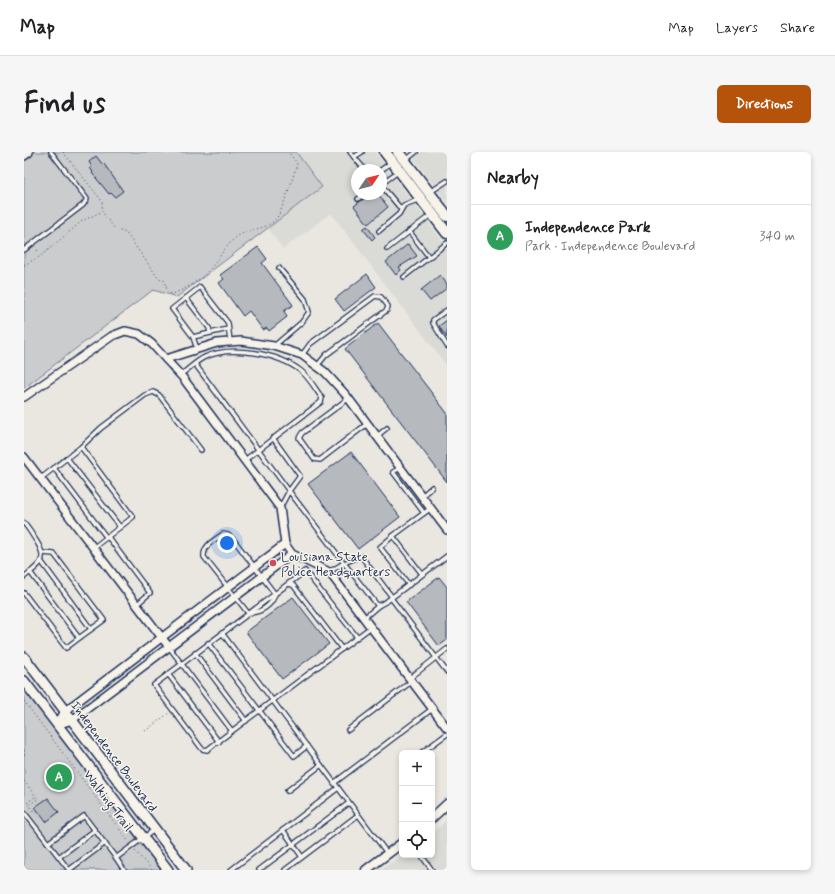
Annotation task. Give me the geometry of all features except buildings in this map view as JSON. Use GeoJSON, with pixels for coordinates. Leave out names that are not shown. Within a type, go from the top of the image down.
{"type":"FeatureCollection","features":[{"type":"Feature","properties":{"kind":"main road"},"geometry":{"type":"LineString","coordinates":[[24,155],[28,152]]}},
{"type":"Feature","properties":{"kind":"main road"},"geometry":{"type":"LineString","coordinates":[[385,152],[400,171],[447,216]]}},
{"type":"Feature","properties":{"kind":"main road"},"geometry":{"type":"LineString","coordinates":[[398,152],[405,161],[425,196],[432,213],[447,233]]}},
{"type":"Feature","properties":{"kind":"main road","name":"Independence Boulevard"},"geometry":{"type":"LineString","coordinates":[[24,657],[186,870]]}},
{"type":"Feature","properties":{"kind":"main road"},"geometry":{"type":"LineString","coordinates":[[24,681],[93,774],[168,870]]}},
{"type":"Feature","properties":{"kind":"street"},"geometry":{"type":"LineString","coordinates":[[24,397],[112,336],[125,331],[138,334],[152,344],[180,375],[280,508],[285,544],[292,554],[307,563],[329,572],[447,728]]}},
{"type":"Feature","properties":{"kind":"street"},"geometry":{"type":"LineString","coordinates":[[166,359],[217,343],[241,341],[274,346],[302,355],[325,372],[348,398],[447,530]]}},
{"type":"Feature","properties":{"kind":"street"},"geometry":{"type":"LineString","coordinates":[[24,457],[169,647]]}},
{"type":"Feature","properties":{"kind":"street"},"geometry":{"type":"LineString","coordinates":[[57,725],[65,711],[285,544]]}},
{"type":"Feature","properties":{"kind":"street"},"geometry":{"type":"LineString","coordinates":[[57,725],[72,720],[292,554]]}},
{"type":"Feature","properties":{"kind":"street"},"geometry":{"type":"LineString","coordinates":[[93,774],[105,764]]}},
{"type":"Feature","properties":{"kind":"street"},"geometry":{"type":"LineString","coordinates":[[435,815],[447,804]]}},
{"type":"Feature","properties":{"kind":"street"},"geometry":{"type":"LineString","coordinates":[[370,869],[399,845]]}},
{"type":"Feature","properties":{"kind":"lane"},"geometry":{"type":"LineString","coordinates":[[24,250],[83,205],[87,199],[51,152]]}},
{"type":"Feature","properties":{"kind":"lane"},"geometry":{"type":"LineString","coordinates":[[350,152],[360,164]]}},
{"type":"Feature","properties":{"kind":"lane"},"geometry":{"type":"LineString","coordinates":[[354,157],[362,152]]}},
{"type":"Feature","properties":{"kind":"lane"},"geometry":{"type":"LineString","coordinates":[[405,161],[416,152]]}},
{"type":"Feature","properties":{"kind":"lane"},"geometry":{"type":"LineString","coordinates":[[387,166],[393,162]]}},
{"type":"Feature","properties":{"kind":"lane"},"geometry":{"type":"LineString","coordinates":[[387,181],[400,171]]}},
{"type":"Feature","properties":{"kind":"lane"},"geometry":{"type":"LineString","coordinates":[[379,231],[399,214],[404,205],[412,200],[425,196],[447,181]]}},
{"type":"Feature","properties":{"kind":"lane"},"geometry":{"type":"LineString","coordinates":[[387,192],[401,209]]}},
{"type":"Feature","properties":{"kind":"lane"},"geometry":{"type":"LineString","coordinates":[[387,249],[432,213]]}},
{"type":"Feature","properties":{"kind":"lane"},"geometry":{"type":"LineString","coordinates":[[409,231],[429,257]]}},
{"type":"Feature","properties":{"kind":"lane"},"geometry":{"type":"LineString","coordinates":[[404,277],[447,243]]}},
{"type":"Feature","properties":{"kind":"lane"},"geometry":{"type":"LineString","coordinates":[[274,346],[302,322],[310,312],[305,299],[279,268]]}},
{"type":"Feature","properties":{"kind":"lane"},"geometry":{"type":"LineString","coordinates":[[196,349],[193,337],[172,309],[200,287],[228,323],[230,342]]}},
{"type":"Feature","properties":{"kind":"lane"},"geometry":{"type":"LineString","coordinates":[[302,355],[315,340],[375,296],[381,297],[388,306],[387,310],[326,355],[317,366]]}},
{"type":"Feature","properties":{"kind":"lane"},"geometry":{"type":"LineString","coordinates":[[186,298],[210,328],[210,332]]}},
{"type":"Feature","properties":{"kind":"lane"},"geometry":{"type":"LineString","coordinates":[[447,310],[433,320],[433,323],[447,346]]}},
{"type":"Feature","properties":{"kind":"lane"},"geometry":{"type":"LineString","coordinates":[[193,337],[228,329]]}},
{"type":"Feature","properties":{"kind":"lane"},"geometry":{"type":"LineString","coordinates":[[180,375],[204,358],[220,352],[248,352],[270,356],[302,371],[322,398],[321,402],[245,460]]}},
{"type":"Feature","properties":{"kind":"lane"},"geometry":{"type":"LineString","coordinates":[[195,364],[289,491],[378,606]]}},
{"type":"Feature","properties":{"kind":"lane"},"geometry":{"type":"LineString","coordinates":[[40,479],[81,447],[101,428],[145,395],[153,392],[159,395],[201,450]]}},
{"type":"Feature","properties":{"kind":"lane"},"geometry":{"type":"LineString","coordinates":[[348,398],[302,433],[299,438],[314,459],[320,460],[368,424]]}},
{"type":"Feature","properties":{"kind":"lane"},"geometry":{"type":"LineString","coordinates":[[377,436],[387,428]]}},
{"type":"Feature","properties":{"kind":"lane"},"geometry":{"type":"LineString","coordinates":[[273,438],[300,476],[289,491],[280,508]]}},
{"type":"Feature","properties":{"kind":"lane"},"geometry":{"type":"LineString","coordinates":[[81,447],[133,517],[93,548]]}},
{"type":"Feature","properties":{"kind":"lane"},"geometry":{"type":"LineString","coordinates":[[67,458],[120,527]]}},
{"type":"Feature","properties":{"kind":"lane"},"geometry":{"type":"LineString","coordinates":[[400,467],[393,472],[424,513]]}},
{"type":"Feature","properties":{"kind":"lane"},"geometry":{"type":"LineString","coordinates":[[54,468],[150,593],[136,605]]}},
{"type":"Feature","properties":{"kind":"lane"},"geometry":{"type":"LineString","coordinates":[[422,496],[432,488]]}},
{"type":"Feature","properties":{"kind":"lane"},"geometry":{"type":"LineString","coordinates":[[409,584],[380,547],[430,508]]}},
{"type":"Feature","properties":{"kind":"lane"},"geometry":{"type":"LineString","coordinates":[[24,523],[43,549],[41,562],[24,577]]}},
{"type":"Feature","properties":{"kind":"lane"},"geometry":{"type":"LineString","coordinates":[[248,614],[204,557],[206,546],[224,534],[228,535],[275,594]]}},
{"type":"Feature","properties":{"kind":"lane"},"geometry":{"type":"LineString","coordinates":[[394,536],[422,574]]}},
{"type":"Feature","properties":{"kind":"lane"},"geometry":{"type":"LineString","coordinates":[[24,593],[66,648],[104,620],[54,554],[43,553]]}},
{"type":"Feature","properties":{"kind":"lane"},"geometry":{"type":"LineString","coordinates":[[329,572],[344,563],[361,556],[447,671]]}},
{"type":"Feature","properties":{"kind":"lane"},"geometry":{"type":"LineString","coordinates":[[364,618],[378,606],[447,556]]}},
{"type":"Feature","properties":{"kind":"lane"},"geometry":{"type":"LineString","coordinates":[[41,562],[91,629]]}},
{"type":"Feature","properties":{"kind":"lane"},"geometry":{"type":"LineString","coordinates":[[357,637],[305,571],[154,684],[202,749],[207,750],[371,627]]}},
{"type":"Feature","properties":{"kind":"lane"},"geometry":{"type":"LineString","coordinates":[[30,572],[79,638]]}},
{"type":"Feature","properties":{"kind":"lane"},"geometry":{"type":"LineString","coordinates":[[288,584],[293,584],[342,649]]}},
{"type":"Feature","properties":{"kind":"lane"},"geometry":{"type":"LineString","coordinates":[[222,633],[387,854]]}},
{"type":"Feature","properties":{"kind":"lane"},"geometry":{"type":"LineString","coordinates":[[208,643],[294,756],[307,746]]}},
{"type":"Feature","properties":{"kind":"lane"},"geometry":{"type":"LineString","coordinates":[[169,647],[232,731]]}},
{"type":"Feature","properties":{"kind":"lane"},"geometry":{"type":"LineString","coordinates":[[348,730],[447,649]]}},
{"type":"Feature","properties":{"kind":"lane"},"geometry":{"type":"LineString","coordinates":[[196,653],[246,721]]}},
{"type":"Feature","properties":{"kind":"lane"},"geometry":{"type":"LineString","coordinates":[[168,674],[218,742]]}},
{"type":"Feature","properties":{"kind":"lane"},"geometry":{"type":"LineString","coordinates":[[334,783],[433,709]]}},
{"type":"Feature","properties":{"kind":"lane"},"geometry":{"type":"LineString","coordinates":[[425,750],[447,734]]}},
{"type":"Feature","properties":{"kind":"lane"},"geometry":{"type":"LineString","coordinates":[[287,791],[321,765]]}},
{"type":"Feature","properties":{"kind":"lane"},"geometry":{"type":"LineString","coordinates":[[231,870],[338,788]]}},
{"type":"Feature","properties":{"kind":"lane"},"geometry":{"type":"LineString","coordinates":[[259,870],[349,802]]}},
{"type":"Feature","properties":{"kind":"lane"},"geometry":{"type":"LineString","coordinates":[[24,812],[69,870],[104,843]]}},
{"type":"Feature","properties":{"kind":"lane"},"geometry":{"type":"LineString","coordinates":[[285,870],[358,814]]}},
{"type":"Feature","properties":{"kind":"lane"},"geometry":{"type":"LineString","coordinates":[[48,843],[84,816],[124,870]]}},
{"type":"Feature","properties":{"kind":"lane"},"geometry":{"type":"LineString","coordinates":[[116,858],[154,829]]}},
{"type":"Feature","properties":{"kind":"lane"},"geometry":{"type":"LineString","coordinates":[[59,857],[95,830]]}},
{"type":"Feature","properties":{"kind":"lane"},"geometry":{"type":"LineString","coordinates":[[283,830],[302,857]]}},
{"type":"Feature","properties":{"kind":"lane"},"geometry":{"type":"LineString","coordinates":[[422,858],[432,870]]}},
{"type":"Feature","properties":{"kind":"path"},"geometry":{"type":"LineString","coordinates":[[63,152],[102,201],[102,211],[115,229],[126,233],[159,279],[164,280],[168,293],[178,292],[198,280],[214,265],[225,247],[237,237],[276,220],[281,213],[288,187],[296,169],[297,163],[288,152]]}},
{"type":"Feature","properties":{"kind":"path"},"geometry":{"type":"LineString","coordinates":[[24,265],[41,256],[82,221],[102,211]]}},
{"type":"Feature","properties":{"kind":"path"},"geometry":{"type":"LineString","coordinates":[[36,250],[41,256]]}},
{"type":"Feature","properties":{"kind":"path","name":"Walking Trail"},"geometry":{"type":"LineString","coordinates":[[24,701],[132,846],[152,870]]}},
{"type":"Feature","properties":{"kind":"path"},"geometry":{"type":"LineString","coordinates":[[145,732],[173,710]]}},
{"type":"Feature","properties":{"kind":"path"},"geometry":{"type":"LineString","coordinates":[[24,750],[24,757]]}},
{"type":"Feature","properties":{"kind":"path"},"geometry":{"type":"LineString","coordinates":[[24,781],[38,799],[29,805],[40,820]]}},
{"type":"Feature","properties":{"kind":"path"},"geometry":{"type":"LineString","coordinates":[[24,805],[35,796]]}},
{"type":"Feature","properties":{"kind":"shaded area"},"geometry":{"type":"Polygon","coordinates":[[[34,152],[296,152],[322,187],[177,297],[153,290],[24,388],[24,159],[34,152]]]}},
{"type":"Feature","properties":{"kind":"shaded area"},"geometry":{"type":"Polygon","coordinates":[[[296,152],[375,152],[384,164],[351,164],[351,200],[387,200],[387,168],[447,247],[447,366],[331,213],[283,249],[268,228],[322,187],[296,152]]]}},
{"type":"Feature","properties":{"kind":"shaded area"},"geometry":{"type":"Polygon","coordinates":[[[409,152],[447,152],[447,203],[409,152]]]}},
{"type":"Feature","properties":{"kind":"shaded area"},"geometry":{"type":"Polygon","coordinates":[[[24,684],[166,870],[24,870],[24,684]]]}},
{"type":"Feature","properties":{"kind":"shaded area"},"geometry":{"type":"Polygon","coordinates":[[[447,820],[447,870],[366,870],[383,869],[399,857],[435,858],[435,830],[447,820]]]}},
{"type":"Feature","properties":{"kind":"place","name":"Louisiana State Police Headquarters"},"geometry":{"type":"Point","coordinates":[273,563]}},
{"type":"Feature","properties":{"kind":"place","name":"Independence Park"},"geometry":{"type":"Point","coordinates":[59,777]}}]}
